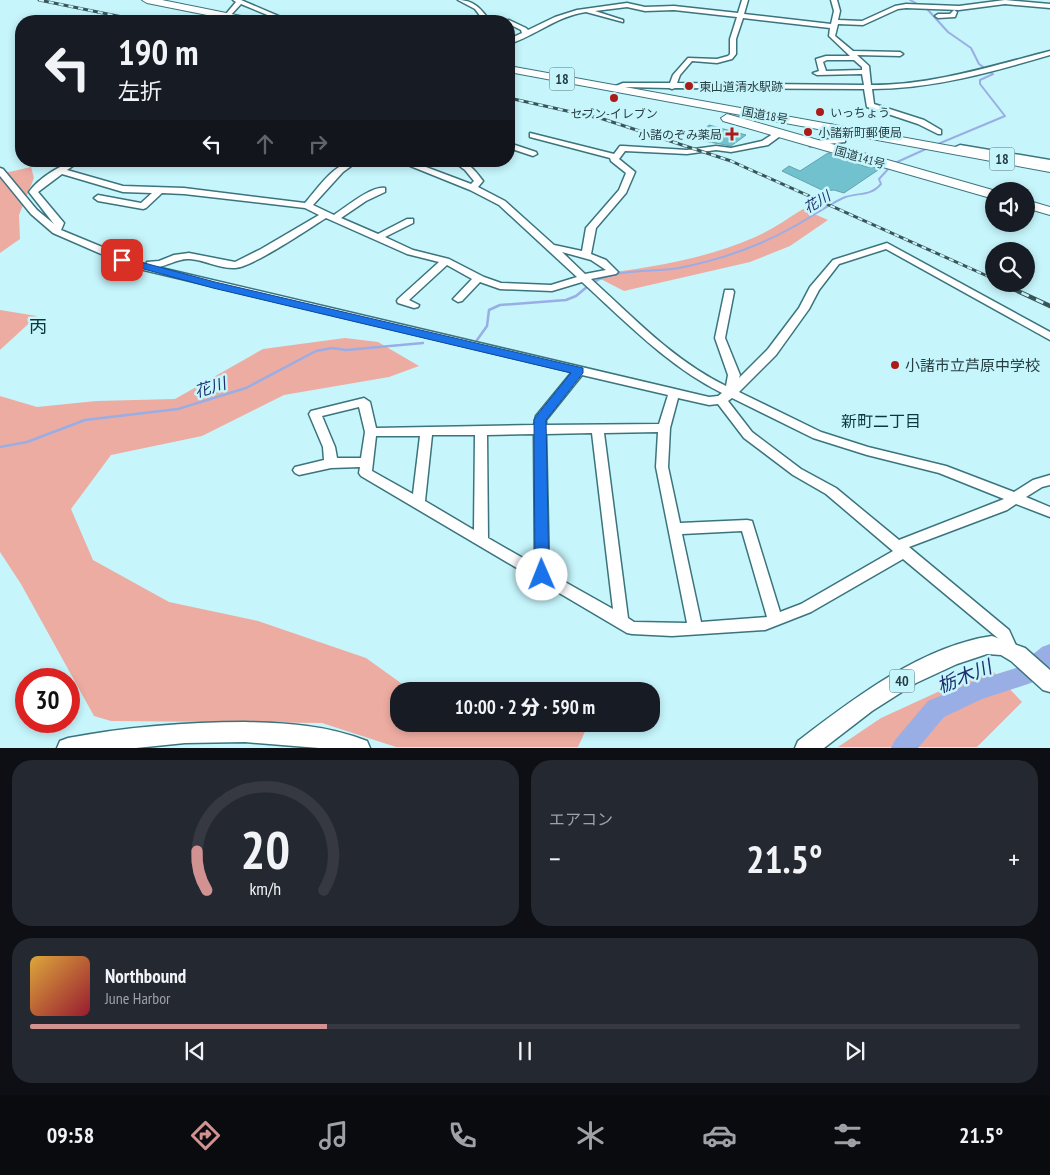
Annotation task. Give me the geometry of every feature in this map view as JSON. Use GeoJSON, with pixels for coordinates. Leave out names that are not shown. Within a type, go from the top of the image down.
{"type":"FeatureCollection","features":[{"type":"Feature","properties":{"kind":"highway"},"geometry":{"type":"LineString","coordinates":[[147,0],[214,15]]}},
{"type":"Feature","properties":{"kind":"highway","name":"18"},"geometry":{"type":"LineString","coordinates":[[515,70],[615,88],[671,93]]}},
{"type":"Feature","properties":{"kind":"highway","name":"国道141号"},"geometry":{"type":"LineString","coordinates":[[671,93],[705,108],[779,134],[985,192]]}},
{"type":"Feature","properties":{"kind":"highway","name":"国道18号"},"geometry":{"type":"LineString","coordinates":[[705,108],[829,127],[1050,168]]}},
{"type":"Feature","properties":{"kind":"highway"},"geometry":{"type":"LineString","coordinates":[[1035,207],[1050,211]]}},
{"type":"Feature","properties":{"kind":"main road","name":"40"},"geometry":{"type":"LineString","coordinates":[[806,748],[909,677],[936,662],[993,645],[1011,650]]}},
{"type":"Feature","properties":{"kind":"main road"},"geometry":{"type":"LineString","coordinates":[[1011,650],[1050,683]]}},
{"type":"Feature","properties":{"kind":"main road"},"geometry":{"type":"LineString","coordinates":[[68,748],[109,739],[211,733],[304,735],[359,748]]}},
{"type":"Feature","properties":{"kind":"street"},"geometry":{"type":"LineString","coordinates":[[461,0],[477,8],[482,15]]}},
{"type":"Feature","properties":{"kind":"street"},"geometry":{"type":"LineString","coordinates":[[631,5],[638,0]]}},
{"type":"Feature","properties":{"kind":"street"},"geometry":{"type":"LineString","coordinates":[[745,0],[733,39],[733,54],[730,58],[717,61],[690,59],[677,75],[671,93],[897,87],[975,74],[1050,52]]}},
{"type":"Feature","properties":{"kind":"street"},"geometry":{"type":"LineString","coordinates":[[834,0],[836,11],[832,36],[865,66],[870,105],[913,119],[938,132]]}},
{"type":"Feature","properties":{"kind":"street"},"geometry":{"type":"LineString","coordinates":[[233,15],[238,1],[272,15]]}},
{"type":"Feature","properties":{"kind":"street"},"geometry":{"type":"LineString","coordinates":[[515,39],[557,18],[586,10],[631,5],[645,9],[674,8],[834,24],[863,24],[897,7],[916,5],[952,8],[1005,2],[1050,6]]}},
{"type":"Feature","properties":{"kind":"street"},"geometry":{"type":"LineString","coordinates":[[938,16],[953,16],[952,8]]}},
{"type":"Feature","properties":{"kind":"street"},"geometry":{"type":"LineString","coordinates":[[586,10],[621,22]]}},
{"type":"Feature","properties":{"kind":"street"},"geometry":{"type":"LineString","coordinates":[[515,24],[524,28],[526,33]]}},
{"type":"Feature","properties":{"kind":"street"},"geometry":{"type":"LineString","coordinates":[[850,53],[900,54]]}},
{"type":"Feature","properties":{"kind":"street"},"geometry":{"type":"LineString","coordinates":[[856,58],[826,58],[819,61],[819,73],[866,72]]}},
{"type":"Feature","properties":{"kind":"street"},"geometry":{"type":"LineString","coordinates":[[813,144],[842,140],[826,135],[829,127]]}},
{"type":"Feature","properties":{"kind":"street"},"geometry":{"type":"LineString","coordinates":[[616,157],[626,147],[687,152],[716,148],[731,150],[765,143],[779,134]]}},
{"type":"Feature","properties":{"kind":"street"},"geometry":{"type":"LineString","coordinates":[[533,135],[616,157]]}},
{"type":"Feature","properties":{"kind":"street"},"geometry":{"type":"LineString","coordinates":[[515,147],[533,154]]}},
{"type":"Feature","properties":{"kind":"street"},"geometry":{"type":"LineString","coordinates":[[953,150],[960,147],[1050,163]]}},
{"type":"Feature","properties":{"kind":"street"},"geometry":{"type":"LineString","coordinates":[[586,255],[591,228],[623,191],[631,172],[614,159],[616,157]]}},
{"type":"Feature","properties":{"kind":"street"},"geometry":{"type":"LineString","coordinates":[[56,231],[60,223],[33,192],[38,186],[67,167]]}},
{"type":"Feature","properties":{"kind":"street"},"geometry":{"type":"LineString","coordinates":[[307,206],[345,167]]}},
{"type":"Feature","properties":{"kind":"street"},"geometry":{"type":"LineString","coordinates":[[418,167],[473,188],[502,203],[659,347],[726,397],[817,435],[867,451],[942,469],[1050,512]]}},
{"type":"Feature","properties":{"kind":"street"},"geometry":{"type":"LineString","coordinates":[[464,167],[479,181],[473,188]]}},
{"type":"Feature","properties":{"kind":"street"},"geometry":{"type":"LineString","coordinates":[[0,171],[34,212],[56,231],[134,265],[709,401],[726,397],[772,352],[804,309],[814,290],[836,262],[887,246],[1050,337]]}},
{"type":"Feature","properties":{"kind":"street"},"geometry":{"type":"LineString","coordinates":[[60,172],[123,189],[184,191],[307,206],[410,252],[446,261],[478,278],[500,286],[552,288],[613,272],[611,267],[586,255],[552,248]]}},
{"type":"Feature","properties":{"kind":"street"},"geometry":{"type":"LineString","coordinates":[[98,198],[143,206],[160,190]]}},
{"type":"Feature","properties":{"kind":"street"},"geometry":{"type":"LineString","coordinates":[[134,265],[142,263],[158,266],[180,256],[195,256],[237,265],[248,262],[269,246],[382,190]]}},
{"type":"Feature","properties":{"kind":"street"},"geometry":{"type":"LineString","coordinates":[[380,237],[410,221]]}},
{"type":"Feature","properties":{"kind":"street"},"geometry":{"type":"LineString","coordinates":[[414,306],[402,301],[446,261]]}},
{"type":"Feature","properties":{"kind":"street"},"geometry":{"type":"LineString","coordinates":[[458,299],[478,278]]}},
{"type":"Feature","properties":{"kind":"street"},"geometry":{"type":"LineString","coordinates":[[726,397],[734,375],[720,338],[729,292]]}},
{"type":"Feature","properties":{"kind":"street"},"geometry":{"type":"LineString","coordinates":[[542,575],[540,419],[579,371]]}},
{"type":"Feature","properties":{"kind":"street"},"geometry":{"type":"LineString","coordinates":[[674,393],[664,428],[662,466],[695,628]]}},
{"type":"Feature","properties":{"kind":"street"},"geometry":{"type":"LineString","coordinates":[[726,397],[748,435],[797,472],[831,491],[901,548],[1004,635],[1011,650]]}},
{"type":"Feature","properties":{"kind":"street"},"geometry":{"type":"LineString","coordinates":[[331,464],[329,447],[315,414],[364,402],[371,432],[365,473],[632,628],[672,630],[765,624],[775,621],[806,608],[901,548],[1017,498],[1036,483],[1050,480]]}},
{"type":"Feature","properties":{"kind":"street"},"geometry":{"type":"LineString","coordinates":[[371,432],[481,432],[664,428]]}},
{"type":"Feature","properties":{"kind":"street"},"geometry":{"type":"LineString","coordinates":[[598,430],[621,620]]}},
{"type":"Feature","properties":{"kind":"street"},"geometry":{"type":"LineString","coordinates":[[418,504],[426,432]]}},
{"type":"Feature","properties":{"kind":"street"},"geometry":{"type":"LineString","coordinates":[[481,432],[481,540]]}},
{"type":"Feature","properties":{"kind":"street"},"geometry":{"type":"LineString","coordinates":[[299,470],[331,464],[366,462]]}},
{"type":"Feature","properties":{"kind":"street"},"geometry":{"type":"LineString","coordinates":[[675,528],[747,525],[775,621]]}},
{"type":"Feature","properties":{"kind":"shaded area"},"geometry":{"type":"Polygon","coordinates":[[[31,167],[34,178],[19,215],[20,239],[0,253],[0,174],[31,167]]]}},
{"type":"Feature","properties":{"kind":"shaded area"},"geometry":{"type":"Polygon","coordinates":[[[803,209],[828,220],[790,246],[750,262],[624,291],[593,275],[694,258],[734,246],[778,225],[803,209]]]}},
{"type":"Feature","properties":{"kind":"shaded area"},"geometry":{"type":"Polygon","coordinates":[[[0,310],[37,316],[0,350],[0,310]]]}},
{"type":"Feature","properties":{"kind":"shaded area"},"geometry":{"type":"Polygon","coordinates":[[[345,338],[378,342],[419,366],[389,377],[284,395],[202,436],[111,455],[71,509],[93,560],[169,602],[258,621],[366,658],[399,682],[390,682],[390,732],[585,732],[578,747],[396,747],[322,723],[111,721],[94,716],[80,691],[80,668],[67,668],[21,584],[0,552],[0,396],[37,407],[96,401],[175,399],[263,349],[345,338]]]}},
{"type":"Feature","properties":{"kind":"shaded area"},"geometry":{"type":"Polygon","coordinates":[[[990,668],[1022,702],[977,747],[838,747],[881,718],[990,668]]]}},
{"type":"Feature","properties":{"kind":"building"},"geometry":{"type":"Polygon","coordinates":[[[709,125],[746,135],[731,146],[693,139],[709,125]]]}},
{"type":"Feature","properties":{"kind":"building"},"geometry":{"type":"Polygon","coordinates":[[[828,153],[867,167],[881,168],[844,193],[834,190],[824,191],[782,171],[789,166],[800,171],[828,153]]]}},
{"type":"Feature","properties":{"kind":"waterway","name":"花川"},"geometry":{"type":"LineString","coordinates":[[910,0],[928,10],[948,32],[971,48],[979,64],[993,74],[980,80],[980,84],[1005,116],[938,144]]}},
{"type":"Feature","properties":{"kind":"waterway","name":"花川"},"geometry":{"type":"LineString","coordinates":[[895,163],[928,148]]}},
{"type":"Feature","properties":{"kind":"waterway","name":"花川"},"geometry":{"type":"LineString","coordinates":[[587,287],[607,276],[679,268],[723,257],[752,247],[780,234],[843,198],[872,191],[881,184],[879,179],[890,167]]}},
{"type":"Feature","properties":{"kind":"waterway","name":"花川"},"geometry":{"type":"LineString","coordinates":[[477,340],[487,326],[489,310],[500,305],[566,300],[576,296],[588,286]]}},
{"type":"Feature","properties":{"kind":"waterway","name":"花川"},"geometry":{"type":"LineString","coordinates":[[0,447],[27,442],[85,420],[178,409],[246,388],[316,351],[332,348],[346,350],[423,343]]}},
{"type":"Feature","properties":{"kind":"waterway","name":"栃木川"},"geometry":{"type":"LineString","coordinates":[[903,748],[936,709],[978,690],[1023,676],[1050,654]]}},
{"type":"Feature","properties":{"kind":"railway"},"geometry":{"type":"LineString","coordinates":[[39,0],[113,15]]}},
{"type":"Feature","properties":{"kind":"railway"},"geometry":{"type":"LineString","coordinates":[[515,99],[603,119],[731,161],[985,275]]}},
{"type":"Feature","properties":{"kind":"railway"},"geometry":{"type":"LineString","coordinates":[[1020,292],[1050,306]]}},
{"type":"Feature","properties":{"kind":"place","name":"東山道清水駅跡"},"geometry":{"type":"Point","coordinates":[689,86]}},
{"type":"Feature","properties":{"kind":"place","name":"セブン-イレブン"},"geometry":{"type":"Point","coordinates":[614,98]}},
{"type":"Feature","properties":{"kind":"place","name":"いっちょう"},"geometry":{"type":"Point","coordinates":[820,112]}},
{"type":"Feature","properties":{"kind":"place","name":"小諸新町郵便局"},"geometry":{"type":"Point","coordinates":[808,132]}},
{"type":"Feature","properties":{"kind":"place","name":"小諸のぞみ薬局"},"geometry":{"type":"Point","coordinates":[732,134]}},
{"type":"Feature","properties":{"kind":"place","name":"小諸市立芦原中学校"},"geometry":{"type":"Point","coordinates":[895,365]}},
{"type":"Feature","properties":{"kind":"district","name":"丙"},"geometry":{"type":"Point","coordinates":[38,326]}},
{"type":"Feature","properties":{"kind":"district","name":"新町二丁目"},"geometry":{"type":"Point","coordinates":[881,421]}},
{"type":"Feature","properties":{"kind":"route"},"geometry":{"type":"LineString","coordinates":[[122,260],[134,265],[579,371],[540,419],[542,575]]}}]}
